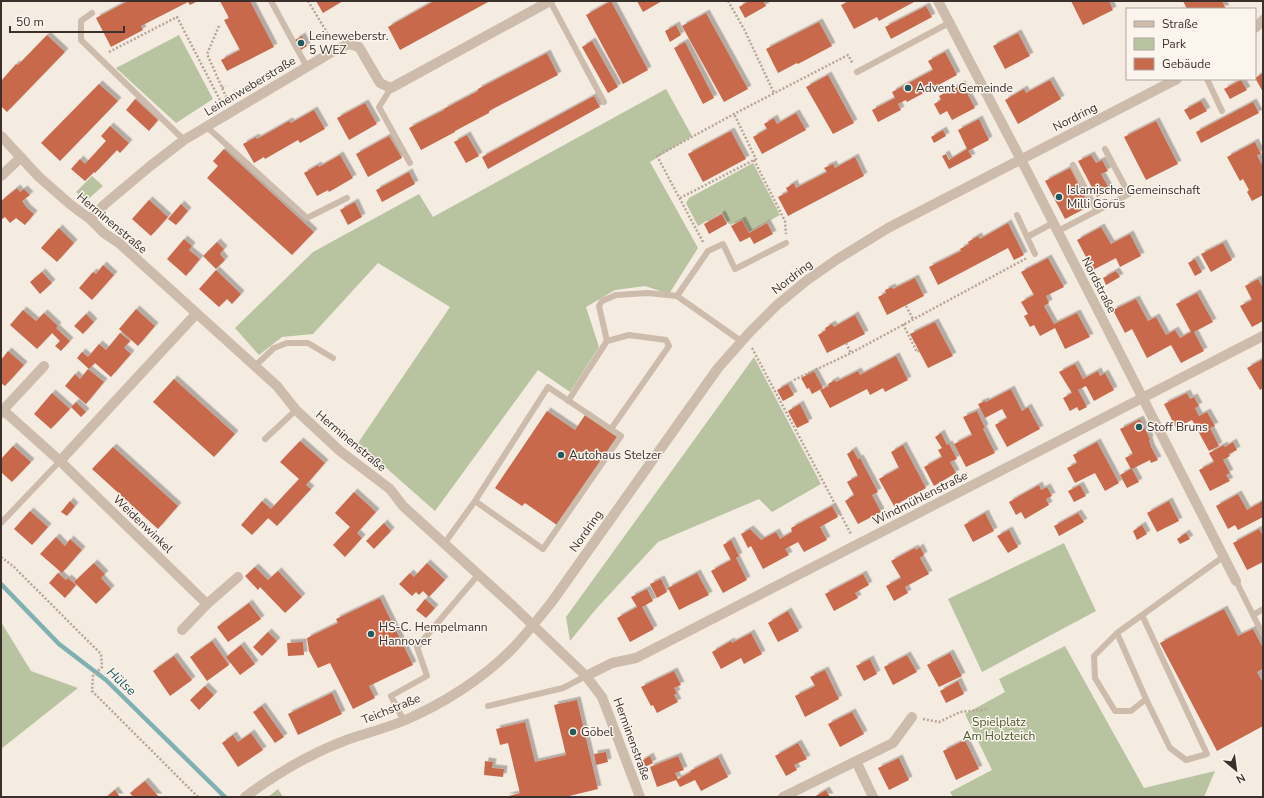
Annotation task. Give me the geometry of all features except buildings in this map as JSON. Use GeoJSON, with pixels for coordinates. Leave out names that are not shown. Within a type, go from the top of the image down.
{"type":"FeatureCollection","features":[{"type":"Feature","properties":{"kind":"street"},"geometry":{"type":"LineString","coordinates":[[391,88],[550,1]]}},
{"type":"Feature","properties":{"kind":"street","name":"Nordstraße"},"geometry":{"type":"LineString","coordinates":[[938,1],[1021,159],[1236,581]]}},
{"type":"Feature","properties":{"kind":"street","name":"Leinenweberstraße"},"geometry":{"type":"LineString","coordinates":[[90,219],[105,204],[149,167],[184,140],[337,49],[349,44],[360,47],[380,83],[391,88]]}},
{"type":"Feature","properties":{"kind":"street","name":"Nordring"},"geometry":{"type":"LineString","coordinates":[[534,625],[557,595],[718,368],[743,339],[777,305],[806,281],[836,260],[888,228],[1175,80]]}},
{"type":"Feature","properties":{"kind":"street","name":"Herminenstraße"},"geometry":{"type":"LineString","coordinates":[[1,136],[39,177],[71,206],[90,219],[104,233],[119,243],[277,386],[296,410],[340,451],[390,489],[403,506],[534,625],[586,676],[602,697],[640,797]]}},
{"type":"Feature","properties":{"kind":"street"},"geometry":{"type":"LineString","coordinates":[[1,176],[21,157]]}},
{"type":"Feature","properties":{"kind":"street"},"geometry":{"type":"LineString","coordinates":[[60,462],[196,314]]}},
{"type":"Feature","properties":{"kind":"street","name":"Windmühlenstraße"},"geometry":{"type":"LineString","coordinates":[[586,676],[612,663],[636,658],[1263,336]]}},
{"type":"Feature","properties":{"kind":"street","name":"Weidenwinkel"},"geometry":{"type":"LineString","coordinates":[[44,366],[2,411],[60,462],[207,604]]}},
{"type":"Feature","properties":{"kind":"street"},"geometry":{"type":"LineString","coordinates":[[182,630],[207,604],[238,577]]}},
{"type":"Feature","properties":{"kind":"street","name":"Teichstraße"},"geometry":{"type":"LineString","coordinates":[[245,797],[268,780],[308,756],[348,740],[404,721],[435,706],[487,672],[514,647],[534,625]]}},
{"type":"Feature","properties":{"kind":"street"},"geometry":{"type":"LineString","coordinates":[[783,797],[893,742],[912,717]]}},
{"type":"Feature","properties":{"kind":"street"},"geometry":{"type":"LineString","coordinates":[[856,761],[873,797]]}},
{"type":"Feature","properties":{"kind":"lane"},"geometry":{"type":"LineString","coordinates":[[270,1],[307,67]]}},
{"type":"Feature","properties":{"kind":"lane"},"geometry":{"type":"LineString","coordinates":[[550,1],[604,102]]}},
{"type":"Feature","properties":{"kind":"lane"},"geometry":{"type":"LineString","coordinates":[[92,13],[81,20],[81,40],[184,140]]}},
{"type":"Feature","properties":{"kind":"lane"},"geometry":{"type":"LineString","coordinates":[[857,72],[949,23]]}},
{"type":"Feature","properties":{"kind":"lane"},"geometry":{"type":"LineString","coordinates":[[1207,80],[1222,111]]}},
{"type":"Feature","properties":{"kind":"lane"},"geometry":{"type":"LineString","coordinates":[[391,88],[379,106],[410,163]]}},
{"type":"Feature","properties":{"kind":"lane"},"geometry":{"type":"LineString","coordinates":[[207,127],[307,218],[347,198]]}},
{"type":"Feature","properties":{"kind":"lane"},"geometry":{"type":"LineString","coordinates":[[1027,237],[1097,211],[1129,194],[1105,149]]}},
{"type":"Feature","properties":{"kind":"lane"},"geometry":{"type":"LineString","coordinates":[[1073,165],[1097,211]]}},
{"type":"Feature","properties":{"kind":"lane"},"geometry":{"type":"LineString","coordinates":[[1017,215],[1035,254]]}},
{"type":"Feature","properties":{"kind":"lane"},"geometry":{"type":"LineString","coordinates":[[677,296],[708,251],[723,244],[735,269],[786,243]]}},
{"type":"Feature","properties":{"kind":"lane"},"geometry":{"type":"LineString","coordinates":[[607,341],[598,306],[602,301],[616,295],[648,293],[677,296],[743,339]]}},
{"type":"Feature","properties":{"kind":"lane"},"geometry":{"type":"LineString","coordinates":[[568,401],[607,341],[629,335],[666,340],[668,346],[611,429]]}},
{"type":"Feature","properties":{"kind":"lane"},"geometry":{"type":"LineString","coordinates":[[255,366],[274,348],[287,343],[308,343],[333,358]]}},
{"type":"Feature","properties":{"kind":"lane"},"geometry":{"type":"LineString","coordinates":[[444,544],[475,501],[548,388],[621,436],[544,549],[475,501]]}},
{"type":"Feature","properties":{"kind":"lane"},"geometry":{"type":"LineString","coordinates":[[265,439],[296,410]]}},
{"type":"Feature","properties":{"kind":"lane"},"geometry":{"type":"LineString","coordinates":[[1,523],[60,462]]}},
{"type":"Feature","properties":{"kind":"lane"},"geometry":{"type":"LineString","coordinates":[[1146,699],[1131,711],[1114,711],[1095,678],[1094,656],[1117,633],[1223,556]]}},
{"type":"Feature","properties":{"kind":"lane"},"geometry":{"type":"LineString","coordinates":[[404,721],[391,696],[427,676],[417,647],[478,575]]}},
{"type":"Feature","properties":{"kind":"lane"},"geometry":{"type":"LineString","coordinates":[[1236,581],[1263,635]]}},
{"type":"Feature","properties":{"kind":"lane"},"geometry":{"type":"LineString","coordinates":[[1253,615],[1263,609]]}},
{"type":"Feature","properties":{"kind":"lane"},"geometry":{"type":"LineString","coordinates":[[1117,633],[1146,699],[1170,748],[1186,760],[1206,754],[1142,615]]}},
{"type":"Feature","properties":{"kind":"lane"},"geometry":{"type":"LineString","coordinates":[[488,706],[563,688],[586,676]]}},
{"type":"Feature","properties":{"kind":"path"},"geometry":{"type":"LineString","coordinates":[[308,1],[337,49]]}},
{"type":"Feature","properties":{"kind":"path"},"geometry":{"type":"LineString","coordinates":[[728,1],[744,30],[774,93]]}},
{"type":"Feature","properties":{"kind":"path"},"geometry":{"type":"LineString","coordinates":[[99,57],[177,17],[231,113]]}},
{"type":"Feature","properties":{"kind":"path"},"geometry":{"type":"LineString","coordinates":[[219,26],[206,54],[222,88],[231,113]]}},
{"type":"Feature","properties":{"kind":"path"},"geometry":{"type":"LineString","coordinates":[[708,251],[657,156],[848,55],[857,72]]}},
{"type":"Feature","properties":{"kind":"path"},"geometry":{"type":"LineString","coordinates":[[222,88],[226,86]]}},
{"type":"Feature","properties":{"kind":"path"},"geometry":{"type":"LineString","coordinates":[[734,114],[756,159],[754,160],[785,221],[786,243]]}},
{"type":"Feature","properties":{"kind":"path"},"geometry":{"type":"LineString","coordinates":[[680,198],[754,160]]}},
{"type":"Feature","properties":{"kind":"path"},"geometry":{"type":"LineString","coordinates":[[794,380],[851,352],[1035,254]]}},
{"type":"Feature","properties":{"kind":"path"},"geometry":{"type":"LineString","coordinates":[[906,306],[913,319]]}},
{"type":"Feature","properties":{"kind":"path"},"geometry":{"type":"LineString","coordinates":[[903,324],[917,352],[919,351]]}},
{"type":"Feature","properties":{"kind":"path"},"geometry":{"type":"LineString","coordinates":[[743,339],[857,545]]}},
{"type":"Feature","properties":{"kind":"path"},"geometry":{"type":"LineString","coordinates":[[846,343],[851,352]]}},
{"type":"Feature","properties":{"kind":"path"},"geometry":{"type":"LineString","coordinates":[[1,557],[13,566],[101,654],[102,667],[93,676],[92,691],[198,797]]}},
{"type":"Feature","properties":{"kind":"path"},"geometry":{"type":"LineString","coordinates":[[912,717],[939,722],[960,712],[989,709]]}},
{"type":"Feature","properties":{"kind":"green space"},"geometry":{"type":"Polygon","coordinates":[[[179,35],[213,99],[176,123],[116,68],[179,35]]]}},
{"type":"Feature","properties":{"kind":"green space"},"geometry":{"type":"Polygon","coordinates":[[[666,89],[692,136],[650,162],[698,248],[669,294],[645,286],[615,290],[586,307],[599,347],[570,392],[538,370],[435,511],[358,443],[450,307],[378,263],[313,334],[282,337],[259,355],[235,328],[313,252],[419,194],[433,217],[666,89]]]}},
{"type":"Feature","properties":{"kind":"green space"},"geometry":{"type":"Polygon","coordinates":[[[753,163],[780,215],[749,232],[742,219],[731,225],[728,223],[722,212],[698,226],[686,203],[689,198],[753,163]]]}},
{"type":"Feature","properties":{"kind":"green space"},"geometry":{"type":"Polygon","coordinates":[[[92,176],[103,186],[86,201],[76,192],[92,176]]]}},
{"type":"Feature","properties":{"kind":"green space"},"geometry":{"type":"Polygon","coordinates":[[[754,357],[821,484],[772,512],[759,499],[658,542],[596,609],[570,641],[566,617],[754,357]]]}},
{"type":"Feature","properties":{"kind":"green space"},"geometry":{"type":"Polygon","coordinates":[[[1064,543],[1096,611],[982,672],[948,599],[1064,543]]]}},
{"type":"Feature","properties":{"kind":"green space"},"geometry":{"type":"Polygon","coordinates":[[[1,622],[31,671],[78,688],[1,749],[1,622]]]}},
{"type":"Feature","properties":{"kind":"green space","name":"Spielplatz Am Holzteich"},"geometry":{"type":"Polygon","coordinates":[[[1065,646],[1144,788],[1215,771],[1204,797],[953,797],[950,792],[992,770],[965,714],[1005,692],[999,679],[1065,646]]]}},
{"type":"Feature","properties":{"kind":"green space"},"geometry":{"type":"Polygon","coordinates":[[[278,789],[283,797],[268,797],[278,789]]]}},
{"type":"Feature","properties":{"kind":"waterway","name":"Hülse"},"geometry":{"type":"LineString","coordinates":[[1,584],[59,644],[106,680],[225,797]]}},
{"type":"Feature","properties":{"kind":"place","name":"Leineweberstr. 5 WEZ"},"geometry":{"type":"Point","coordinates":[301,43]}},
{"type":"Feature","properties":{"kind":"place","name":"Advent Gemeinde"},"geometry":{"type":"Point","coordinates":[908,88]}},
{"type":"Feature","properties":{"kind":"place","name":"Islamische Gemeinschaft Milli Görüs"},"geometry":{"type":"Point","coordinates":[1059,197]}},
{"type":"Feature","properties":{"kind":"place","name":"Stoff Bruns"},"geometry":{"type":"Point","coordinates":[1139,427]}},
{"type":"Feature","properties":{"kind":"place","name":"Autohaus Stelzer"},"geometry":{"type":"Point","coordinates":[561,455]}},
{"type":"Feature","properties":{"kind":"place","name":"HS-C. Hempelmann Hannover"},"geometry":{"type":"Point","coordinates":[371,634]}},
{"type":"Feature","properties":{"kind":"place","name":"Göbel"},"geometry":{"type":"Point","coordinates":[573,732]}}]}
